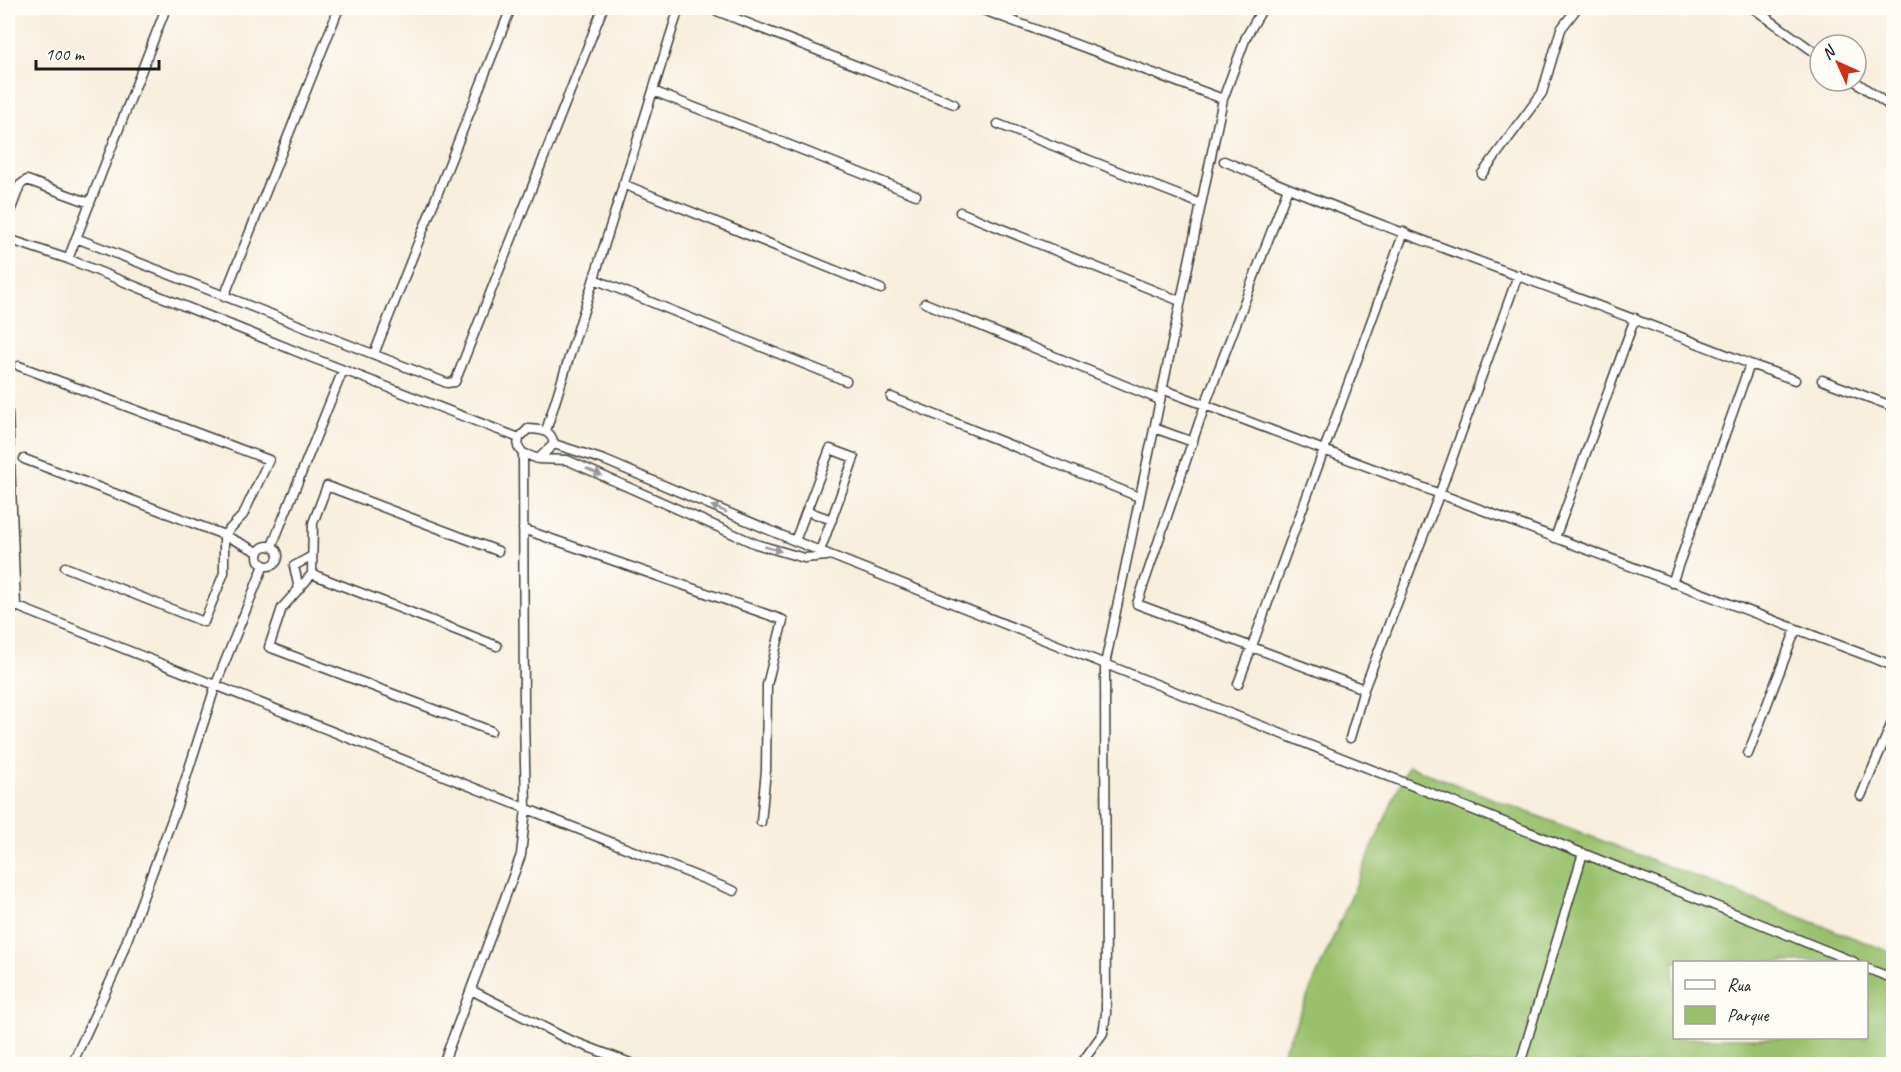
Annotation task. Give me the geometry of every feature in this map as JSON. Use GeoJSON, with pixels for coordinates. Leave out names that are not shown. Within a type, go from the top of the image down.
{"type":"FeatureCollection","features":[{"type":"Feature","properties":{"kind":"street"},"geometry":{"type":"LineString","coordinates":[[68,259],[166,8]]}},
{"type":"Feature","properties":{"kind":"street"},"geometry":{"type":"LineString","coordinates":[[224,297],[339,8]]}},
{"type":"Feature","properties":{"kind":"street"},"geometry":{"type":"LineString","coordinates":[[374,354],[512,8]]}},
{"type":"Feature","properties":{"kind":"street"},"geometry":{"type":"LineString","coordinates":[[76,238],[447,383],[455,382],[603,8]]}},
{"type":"Feature","properties":{"kind":"street"},"geometry":{"type":"LineString","coordinates":[[546,431],[679,8]]}},
{"type":"Feature","properties":{"kind":"street"},"geometry":{"type":"LineString","coordinates":[[709,8],[954,104]]}},
{"type":"Feature","properties":{"kind":"street"},"geometry":{"type":"LineString","coordinates":[[978,8],[1223,99]]}},
{"type":"Feature","properties":{"kind":"street"},"geometry":{"type":"LineString","coordinates":[[1080,1065],[1103,1033],[1106,1014],[1105,664],[1223,99],[1246,37],[1263,8]]}},
{"type":"Feature","properties":{"kind":"street"},"geometry":{"type":"LineString","coordinates":[[1482,174],[1542,93],[1562,29],[1578,8]]}},
{"type":"Feature","properties":{"kind":"street"},"geometry":{"type":"LineString","coordinates":[[1753,8],[1808,47]]}},
{"type":"Feature","properties":{"kind":"street"},"geometry":{"type":"LineString","coordinates":[[653,91],[916,195]]}},
{"type":"Feature","properties":{"kind":"street"},"geometry":{"type":"LineString","coordinates":[[1868,91],[1893,109]]}},
{"type":"Feature","properties":{"kind":"street"},"geometry":{"type":"LineString","coordinates":[[998,124],[1201,204]]}},
{"type":"Feature","properties":{"kind":"street"},"geometry":{"type":"LineString","coordinates":[[1224,161],[1288,188],[1795,380]]}},
{"type":"Feature","properties":{"kind":"street"},"geometry":{"type":"LineString","coordinates":[[8,217],[20,185],[27,180],[90,203]]}},
{"type":"Feature","properties":{"kind":"street"},"geometry":{"type":"LineString","coordinates":[[623,184],[881,289]]}},
{"type":"Feature","properties":{"kind":"street"},"geometry":{"type":"LineString","coordinates":[[1288,188],[1205,405],[1137,604],[1364,689]]}},
{"type":"Feature","properties":{"kind":"street"},"geometry":{"type":"LineString","coordinates":[[960,213],[1180,301]]}},
{"type":"Feature","properties":{"kind":"street"},"geometry":{"type":"LineString","coordinates":[[1238,684],[1404,232]]}},
{"type":"Feature","properties":{"kind":"street"},"geometry":{"type":"LineString","coordinates":[[8,239],[68,259],[519,438]]}},
{"type":"Feature","properties":{"kind":"street"},"geometry":{"type":"LineString","coordinates":[[1350,738],[1364,689],[1439,495],[1518,275]]}},
{"type":"Feature","properties":{"kind":"street"},"geometry":{"type":"LineString","coordinates":[[594,279],[846,381]]}},
{"type":"Feature","properties":{"kind":"street"},"geometry":{"type":"LineString","coordinates":[[925,303],[1160,400]]}},
{"type":"Feature","properties":{"kind":"street"},"geometry":{"type":"LineString","coordinates":[[1555,538],[1635,318]]}},
{"type":"Feature","properties":{"kind":"street"},"geometry":{"type":"LineString","coordinates":[[1672,583],[1750,364]]}},
{"type":"Feature","properties":{"kind":"street"},"geometry":{"type":"LineString","coordinates":[[19,366],[269,460],[243,515],[224,536],[224,573],[204,622],[65,567]]}},
{"type":"Feature","properties":{"kind":"street"},"geometry":{"type":"LineString","coordinates":[[272,546],[343,369]]}},
{"type":"Feature","properties":{"kind":"street"},"geometry":{"type":"LineString","coordinates":[[1822,380],[1893,407]]}},
{"type":"Feature","properties":{"kind":"street"},"geometry":{"type":"LineString","coordinates":[[1162,389],[1323,452],[1893,666]]}},
{"type":"Feature","properties":{"kind":"street"},"geometry":{"type":"LineString","coordinates":[[891,396],[1139,497]]}},
{"type":"Feature","properties":{"kind":"street"},"geometry":{"type":"LineString","coordinates":[[8,413],[16,606],[8,615]]}},
{"type":"Feature","properties":{"kind":"street"},"geometry":{"type":"LineString","coordinates":[[1154,428],[1193,442]]}},
{"type":"Feature","properties":{"kind":"street"},"geometry":{"type":"LineString","coordinates":[[554,444],[552,436],[546,431],[528,429],[519,438],[518,447],[523,453],[538,459],[567,460],[756,544],[804,558],[831,555]]}},
{"type":"Feature","properties":{"kind":"street"},"geometry":{"type":"LineString","coordinates":[[538,459],[554,444]]}},
{"type":"Feature","properties":{"kind":"street"},"geometry":{"type":"LineString","coordinates":[[554,444],[604,460],[795,541],[1583,853],[1849,961]]}},
{"type":"Feature","properties":{"kind":"street"},"geometry":{"type":"LineString","coordinates":[[795,541],[830,449],[854,458],[820,551]]}},
{"type":"Feature","properties":{"kind":"street"},"geometry":{"type":"LineString","coordinates":[[443,1065],[521,855],[526,808],[523,453]]}},
{"type":"Feature","properties":{"kind":"street"},"geometry":{"type":"LineString","coordinates":[[24,459],[224,536],[258,552]]}},
{"type":"Feature","properties":{"kind":"street"},"geometry":{"type":"LineString","coordinates":[[491,731],[269,647],[282,608],[312,574],[313,524],[327,486],[498,551]]}},
{"type":"Feature","properties":{"kind":"street"},"geometry":{"type":"LineString","coordinates":[[807,511],[832,520]]}},
{"type":"Feature","properties":{"kind":"street"},"geometry":{"type":"LineString","coordinates":[[523,529],[783,620],[766,685],[766,770],[762,822]]}},
{"type":"Feature","properties":{"kind":"street"},"geometry":{"type":"LineString","coordinates":[[258,552],[266,545],[272,546],[276,549],[278,559]]}},
{"type":"Feature","properties":{"kind":"street"},"geometry":{"type":"LineString","coordinates":[[258,552],[260,562],[264,565],[269,566],[278,559]]}},
{"type":"Feature","properties":{"kind":"street"},"geometry":{"type":"LineString","coordinates":[[294,566],[312,556]]}},
{"type":"Feature","properties":{"kind":"street"},"geometry":{"type":"LineString","coordinates":[[278,559],[294,566]]}},
{"type":"Feature","properties":{"kind":"street"},"geometry":{"type":"LineString","coordinates":[[72,1065],[117,967],[177,806],[216,684],[264,565]]}},
{"type":"Feature","properties":{"kind":"street"},"geometry":{"type":"LineString","coordinates":[[294,566],[299,589]]}},
{"type":"Feature","properties":{"kind":"street"},"geometry":{"type":"LineString","coordinates":[[312,574],[497,646]]}},
{"type":"Feature","properties":{"kind":"street"},"geometry":{"type":"LineString","coordinates":[[16,606],[734,891]]}},
{"type":"Feature","properties":{"kind":"street"},"geometry":{"type":"LineString","coordinates":[[1748,754],[1796,629]]}},
{"type":"Feature","properties":{"kind":"street"},"geometry":{"type":"LineString","coordinates":[[1860,796],[1893,718]]}},
{"type":"Feature","properties":{"kind":"street"},"geometry":{"type":"LineString","coordinates":[[1520,1065],[1583,853]]}},
{"type":"Feature","properties":{"kind":"street"},"geometry":{"type":"LineString","coordinates":[[1868,969],[1893,979]]}},
{"type":"Feature","properties":{"kind":"street"},"geometry":{"type":"LineString","coordinates":[[471,990],[567,1039],[633,1065]]}},
{"type":"Feature","properties":{"kind":"green space"},"geometry":{"type":"Polygon","coordinates":[[[1408,766],[1893,953],[1893,1064],[1278,1064],[1408,766]]]}}]}
